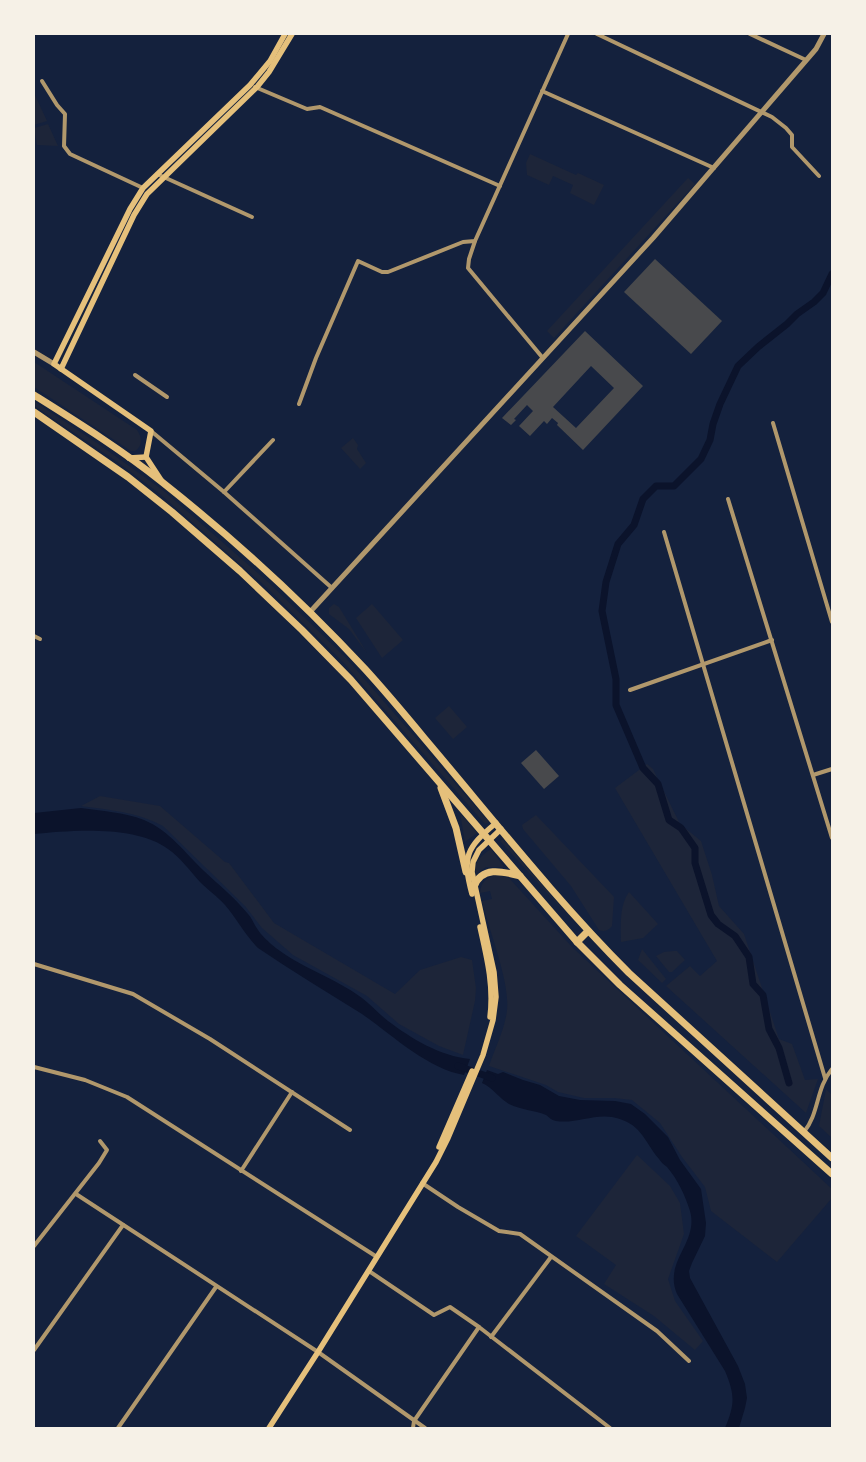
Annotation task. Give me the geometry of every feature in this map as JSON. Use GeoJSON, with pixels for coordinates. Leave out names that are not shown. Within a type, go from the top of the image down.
{"type":"FeatureCollection","features":[{"type":"Feature","properties":{"kind":"highway"},"geometry":{"type":"LineString","coordinates":[[34,395],[162,482],[223,533],[310,612],[366,670],[588,931],[629,973],[832,1158]]}},
{"type":"Feature","properties":{"kind":"highway"},"geometry":{"type":"LineString","coordinates":[[34,412],[141,487],[172,512],[240,571],[302,630],[351,680],[578,942],[620,985],[832,1174]]}},
{"type":"Feature","properties":{"kind":"highway"},"geometry":{"type":"LineString","coordinates":[[438,781],[456,828],[466,872]]}},
{"type":"Feature","properties":{"kind":"highway"},"geometry":{"type":"LineString","coordinates":[[474,888],[480,877],[491,871],[504,871],[520,876]]}},
{"type":"Feature","properties":{"kind":"highway"},"geometry":{"type":"LineString","coordinates":[[578,942],[588,931]]}},
{"type":"Feature","properties":{"kind":"main road"},"geometry":{"type":"LineString","coordinates":[[254,86],[285,34]]}},
{"type":"Feature","properties":{"kind":"main road"},"geometry":{"type":"LineString","coordinates":[[162,482],[146,457],[151,431],[54,364],[130,209],[143,188],[160,176],[273,67],[292,34]]}},
{"type":"Feature","properties":{"kind":"main road"},"geometry":{"type":"LineString","coordinates":[[61,369],[134,215],[160,176]]}},
{"type":"Feature","properties":{"kind":"main road"},"geometry":{"type":"LineString","coordinates":[[129,458],[146,457]]}},
{"type":"Feature","properties":{"kind":"main road"},"geometry":{"type":"LineString","coordinates":[[481,1054],[489,1021],[491,987],[488,963],[466,872],[468,855],[474,844],[483,834],[498,826]]}},
{"type":"Feature","properties":{"kind":"main road"},"geometry":{"type":"LineString","coordinates":[[269,1428],[369,1271],[422,1183],[464,1096],[481,1054],[493,1020],[496,985],[472,872],[473,862],[479,850],[498,826]]}},
{"type":"Feature","properties":{"kind":"street"},"geometry":{"type":"LineString","coordinates":[[542,357],[468,268],[475,241],[568,34]]}},
{"type":"Feature","properties":{"kind":"street"},"geometry":{"type":"LineString","coordinates":[[597,34],[762,111],[786,128],[792,135],[792,147],[819,176]]}},
{"type":"Feature","properties":{"kind":"street"},"geometry":{"type":"LineString","coordinates":[[750,34],[806,60]]}},
{"type":"Feature","properties":{"kind":"street"},"geometry":{"type":"LineString","coordinates":[[310,612],[647,244],[816,49],[824,34]]}},
{"type":"Feature","properties":{"kind":"street"},"geometry":{"type":"LineString","coordinates":[[42,81],[65,114],[64,146],[66,150],[70,154],[143,188]]}},
{"type":"Feature","properties":{"kind":"street"},"geometry":{"type":"LineString","coordinates":[[254,86],[307,109],[320,107],[500,186]]}},
{"type":"Feature","properties":{"kind":"street"},"geometry":{"type":"LineString","coordinates":[[542,91],[714,168]]}},
{"type":"Feature","properties":{"kind":"street"},"geometry":{"type":"LineString","coordinates":[[160,176],[252,217]]}},
{"type":"Feature","properties":{"kind":"street"},"geometry":{"type":"LineString","coordinates":[[298,404],[358,261],[382,272],[388,272],[463,242],[475,241]]}},
{"type":"Feature","properties":{"kind":"street"},"geometry":{"type":"LineString","coordinates":[[34,352],[54,364]]}},
{"type":"Feature","properties":{"kind":"street"},"geometry":{"type":"LineString","coordinates":[[135,375],[167,397]]}},
{"type":"Feature","properties":{"kind":"street"},"geometry":{"type":"LineString","coordinates":[[773,423],[832,622]]}},
{"type":"Feature","properties":{"kind":"street"},"geometry":{"type":"LineString","coordinates":[[151,431],[224,492],[332,588]]}},
{"type":"Feature","properties":{"kind":"street"},"geometry":{"type":"LineString","coordinates":[[224,492],[273,440]]}},
{"type":"Feature","properties":{"kind":"street"},"geometry":{"type":"LineString","coordinates":[[728,499],[832,838]]}},
{"type":"Feature","properties":{"kind":"street"},"geometry":{"type":"LineString","coordinates":[[664,532],[825,1078]]}},
{"type":"Feature","properties":{"kind":"street"},"geometry":{"type":"LineString","coordinates":[[34,636],[40,639]]}},
{"type":"Feature","properties":{"kind":"street"},"geometry":{"type":"LineString","coordinates":[[630,690],[772,640]]}},
{"type":"Feature","properties":{"kind":"street"},"geometry":{"type":"LineString","coordinates":[[813,775],[832,769]]}},
{"type":"Feature","properties":{"kind":"street"},"geometry":{"type":"LineString","coordinates":[[34,964],[133,994],[210,1039],[350,1130]]}},
{"type":"Feature","properties":{"kind":"street"},"geometry":{"type":"LineString","coordinates":[[34,1067],[85,1080],[127,1098],[377,1257]]}},
{"type":"Feature","properties":{"kind":"street"},"geometry":{"type":"LineString","coordinates":[[804,1132],[812,1123],[825,1078],[832,1069]]}},
{"type":"Feature","properties":{"kind":"street"},"geometry":{"type":"LineString","coordinates":[[241,1171],[292,1092]]}},
{"type":"Feature","properties":{"kind":"street"},"geometry":{"type":"LineString","coordinates":[[34,1246],[76,1194],[107,1150],[100,1141]]}},
{"type":"Feature","properties":{"kind":"street"},"geometry":{"type":"LineString","coordinates":[[422,1183],[499,1231],[520,1234],[657,1331],[689,1361]]}},
{"type":"Feature","properties":{"kind":"street"},"geometry":{"type":"LineString","coordinates":[[76,1194],[318,1352],[425,1428]]}},
{"type":"Feature","properties":{"kind":"street"},"geometry":{"type":"LineString","coordinates":[[34,1350],[123,1225]]}},
{"type":"Feature","properties":{"kind":"street"},"geometry":{"type":"LineString","coordinates":[[491,1337],[551,1257]]}},
{"type":"Feature","properties":{"kind":"street"},"geometry":{"type":"LineString","coordinates":[[369,1271],[434,1315],[450,1307],[479,1327],[610,1428]]}},
{"type":"Feature","properties":{"kind":"street"},"geometry":{"type":"LineString","coordinates":[[118,1428],[216,1287]]}},
{"type":"Feature","properties":{"kind":"street"},"geometry":{"type":"LineString","coordinates":[[413,1428],[414,1421],[479,1327]]}},
{"type":"Feature","properties":{"kind":"shaded area"},"geometry":{"type":"Polygon","coordinates":[[[34,93],[47,121],[34,125],[34,93]]]}},
{"type":"Feature","properties":{"kind":"shaded area"},"geometry":{"type":"Polygon","coordinates":[[[48,124],[58,146],[37,145],[34,128],[48,124]]]}},
{"type":"Feature","properties":{"kind":"shaded area"},"geometry":{"type":"Polygon","coordinates":[[[530,154],[576,175],[578,173],[604,185],[594,205],[570,193],[573,185],[553,176],[549,185],[527,175],[526,163],[530,154]]]}},
{"type":"Feature","properties":{"kind":"shaded area"},"geometry":{"type":"Polygon","coordinates":[[[688,178],[695,184],[554,338],[547,331],[688,178]]]}},
{"type":"Feature","properties":{"kind":"shaded area"},"geometry":{"type":"Polygon","coordinates":[[[34,362],[137,430],[141,441],[138,449],[131,451],[34,387],[34,362]]]}},
{"type":"Feature","properties":{"kind":"shaded area"},"geometry":{"type":"Polygon","coordinates":[[[34,401],[164,491],[268,582],[346,658],[489,822],[485,824],[342,661],[263,584],[160,494],[116,461],[34,406],[34,401]]]}},
{"type":"Feature","properties":{"kind":"shaded area"},"geometry":{"type":"Polygon","coordinates":[[[353,438],[358,445],[357,449],[366,463],[360,469],[341,448],[353,438]]]}},
{"type":"Feature","properties":{"kind":"shaded area"},"geometry":{"type":"Polygon","coordinates":[[[334,604],[339,607],[367,653],[349,629],[329,614],[329,608],[334,604]]]}},
{"type":"Feature","properties":{"kind":"shaded area"},"geometry":{"type":"Polygon","coordinates":[[[372,604],[403,640],[382,658],[356,618],[372,604]]]}},
{"type":"Feature","properties":{"kind":"shaded area"},"geometry":{"type":"Polygon","coordinates":[[[449,706],[467,727],[453,739],[435,718],[449,706]]]}},
{"type":"Feature","properties":{"kind":"shaded area"},"geometry":{"type":"Polygon","coordinates":[[[647,764],[653,769],[680,824],[701,841],[712,875],[719,906],[744,934],[779,1039],[792,1044],[805,1080],[818,1079],[806,1113],[666,986],[690,966],[700,976],[717,961],[615,788],[647,764]]]}},
{"type":"Feature","properties":{"kind":"shaded area"},"geometry":{"type":"Polygon","coordinates":[[[100,796],[160,806],[225,862],[229,863],[274,923],[395,994],[420,970],[461,957],[472,960],[476,988],[475,1001],[463,1055],[439,1046],[399,1024],[367,996],[293,955],[262,928],[245,906],[163,826],[153,821],[113,810],[81,806],[100,796]]]}},
{"type":"Feature","properties":{"kind":"shaded area"},"geometry":{"type":"Polygon","coordinates":[[[81,808],[121,813],[136,817],[162,830],[238,902],[261,934],[271,944],[293,959],[351,991],[388,1021],[427,1046],[448,1054],[470,1059],[464,1075],[451,1072],[424,1059],[362,1014],[258,948],[222,902],[200,882],[177,856],[155,841],[139,836],[103,831],[66,831],[34,834],[34,813],[81,808]]]}},
{"type":"Feature","properties":{"kind":"shaded area"},"geometry":{"type":"Polygon","coordinates":[[[460,813],[477,833],[465,842],[460,813]]]}},
{"type":"Feature","properties":{"kind":"shaded area"},"geometry":{"type":"Polygon","coordinates":[[[536,815],[614,897],[612,926],[607,930],[599,930],[571,886],[523,829],[522,825],[536,815]]]}},
{"type":"Feature","properties":{"kind":"shaded area"},"geometry":{"type":"Polygon","coordinates":[[[503,839],[576,925],[500,841],[503,839]]]}},
{"type":"Feature","properties":{"kind":"shaded area"},"geometry":{"type":"Polygon","coordinates":[[[491,849],[504,867],[486,867],[476,874],[477,862],[491,849]]]}},
{"type":"Feature","properties":{"kind":"shaded area"},"geometry":{"type":"Polygon","coordinates":[[[499,875],[509,878],[572,947],[832,1189],[832,1198],[777,1262],[711,1211],[705,1187],[682,1157],[660,1123],[632,1100],[584,1098],[558,1092],[546,1085],[489,1066],[504,1024],[507,999],[502,971],[482,901],[492,899],[490,891],[480,893],[482,885],[486,880],[499,875]]]}},
{"type":"Feature","properties":{"kind":"shaded area"},"geometry":{"type":"Polygon","coordinates":[[[629,892],[658,924],[643,938],[621,942],[622,910],[629,892]]]}},
{"type":"Feature","properties":{"kind":"shaded area"},"geometry":{"type":"Polygon","coordinates":[[[642,949],[666,979],[662,983],[638,960],[642,949]]]}},
{"type":"Feature","properties":{"kind":"shaded area"},"geometry":{"type":"Polygon","coordinates":[[[677,951],[685,960],[672,972],[669,972],[656,956],[664,952],[677,951]]]}},
{"type":"Feature","properties":{"kind":"shaded area"},"geometry":{"type":"Polygon","coordinates":[[[487,1070],[498,1074],[503,1072],[540,1085],[559,1096],[580,1100],[615,1101],[631,1104],[645,1114],[668,1137],[680,1160],[701,1189],[706,1223],[705,1236],[689,1271],[690,1278],[738,1366],[745,1384],[747,1398],[739,1428],[725,1428],[732,1406],[732,1393],[728,1379],[725,1371],[677,1294],[674,1272],[690,1233],[691,1222],[686,1199],[671,1172],[641,1133],[630,1123],[605,1116],[563,1122],[556,1121],[541,1113],[514,1106],[505,1102],[482,1083],[487,1070]]]}},
{"type":"Feature","properties":{"kind":"shaded area"},"geometry":{"type":"Polygon","coordinates":[[[826,1089],[832,1095],[832,1138],[819,1126],[826,1089]]]}},
{"type":"Feature","properties":{"kind":"shaded area"},"geometry":{"type":"Polygon","coordinates":[[[637,1155],[670,1186],[680,1203],[684,1234],[668,1279],[675,1301],[703,1341],[695,1350],[654,1316],[604,1284],[616,1265],[576,1236],[637,1155]]]}},
{"type":"Feature","properties":{"kind":"building"},"geometry":{"type":"Polygon","coordinates":[[[655,259],[722,321],[691,354],[624,292],[655,259]]]}},
{"type":"Feature","properties":{"kind":"building"},"geometry":{"type":"Polygon","coordinates":[[[585,331],[643,386],[583,450],[552,418],[547,424],[544,421],[530,436],[519,426],[533,411],[527,405],[511,425],[502,418],[585,331]],[[591,366],[553,407],[576,428],[614,388],[591,366]]]}},
{"type":"Feature","properties":{"kind":"building"},"geometry":{"type":"Polygon","coordinates":[[[536,750],[559,776],[544,789],[521,763],[536,750]]]}},
{"type":"Feature","properties":{"kind":"waterway"},"geometry":{"type":"LineString","coordinates":[[789,1083],[779,1048],[769,1029],[763,995],[753,984],[749,957],[735,936],[718,924],[711,915],[695,863],[695,848],[681,828],[669,820],[658,784],[643,768],[616,705],[616,679],[602,611],[606,582],[618,544],[634,525],[643,499],[656,486],[674,486],[701,459],[710,440],[720,404],[738,366],[797,314],[814,302],[823,293],[832,274]]}},
{"type":"Feature","properties":{"kind":"waterway"},"geometry":{"type":"LineString","coordinates":[[458,1066],[492,1078]]}}]}
